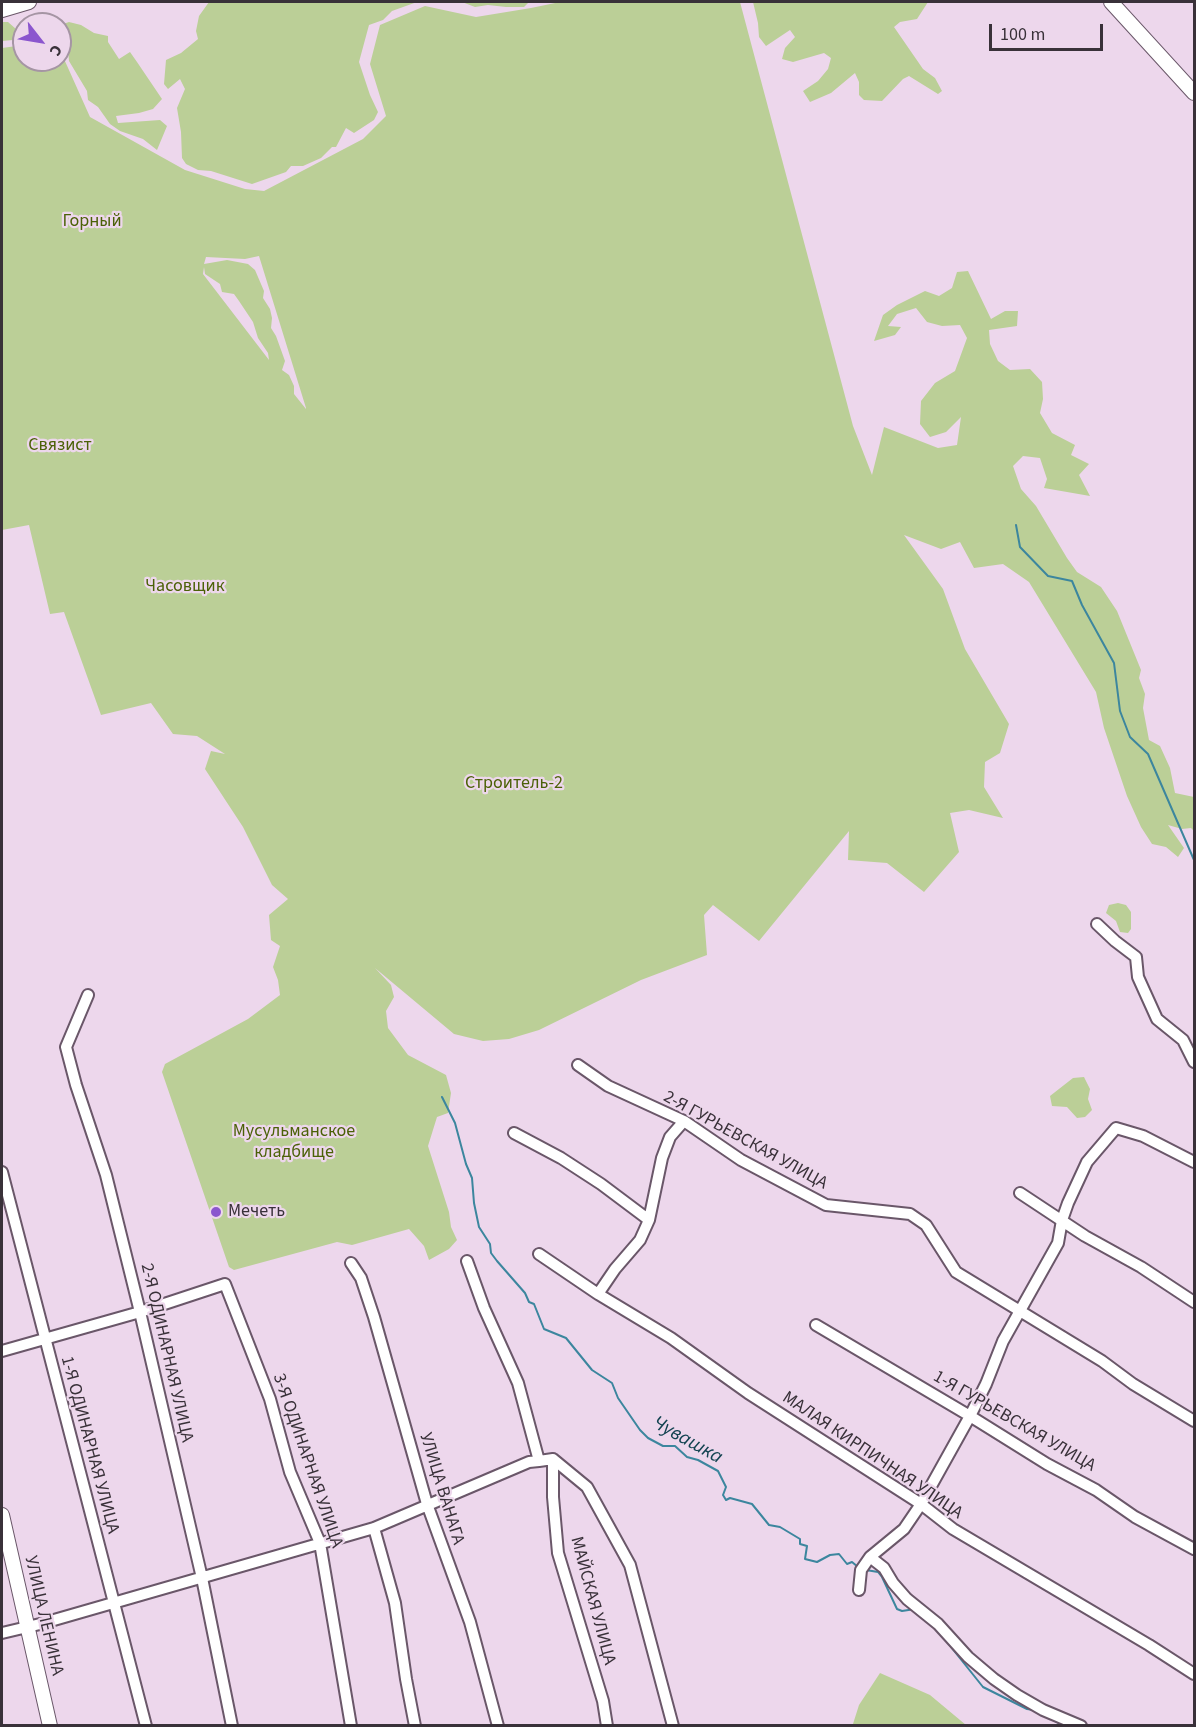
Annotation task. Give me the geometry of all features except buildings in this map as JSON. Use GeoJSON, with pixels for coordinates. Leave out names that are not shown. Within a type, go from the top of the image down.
{"type":"FeatureCollection","features":[{"type":"Feature","properties":{"kind":"main road"},"geometry":{"type":"LineString","coordinates":[[2,10],[29,2]]}},
{"type":"Feature","properties":{"kind":"main road"},"geometry":{"type":"LineString","coordinates":[[1111,2],[1194,93]]}},
{"type":"Feature","properties":{"kind":"main road","name":"УЛИЦА ЛЕНИНА"},"geometry":{"type":"LineString","coordinates":[[2,1515],[50,1725]]}},
{"type":"Feature","properties":{"kind":"street"},"geometry":{"type":"LineString","coordinates":[[1097,924],[1136,957],[1138,977],[1157,1019],[1183,1040],[1194,1062]]}},
{"type":"Feature","properties":{"kind":"street","name":"2-Я ОДИНАРНАЯ УЛИЦА"},"geometry":{"type":"LineString","coordinates":[[88,995],[66,1047],[106,1175],[140,1312],[202,1578],[232,1725]]}},
{"type":"Feature","properties":{"kind":"street","name":"2-Я ГУРЬЕВСКАЯ УЛИЦА"},"geometry":{"type":"LineString","coordinates":[[578,1065],[608,1086],[684,1121],[741,1160],[826,1205],[910,1214],[926,1226],[956,1272],[1102,1361],[1133,1384],[1194,1421]]}},
{"type":"Feature","properties":{"kind":"street"},"geometry":{"type":"LineString","coordinates":[[598,1294],[615,1269],[640,1240],[649,1220],[662,1158],[670,1137],[684,1121]]}},
{"type":"Feature","properties":{"kind":"street"},"geometry":{"type":"LineString","coordinates":[[859,1590],[861,1570],[870,1557],[904,1529],[921,1504],[970,1416],[1003,1341],[1058,1243],[1062,1220],[1087,1162],[1116,1128],[1143,1136],[1194,1162]]}},
{"type":"Feature","properties":{"kind":"street"},"geometry":{"type":"LineString","coordinates":[[514,1133],[561,1158],[602,1184],[649,1220]]}},
{"type":"Feature","properties":{"kind":"street","name":"1-Я ОДИНАРНАЯ УЛИЦА"},"geometry":{"type":"LineString","coordinates":[[2,1172],[146,1725]]}},
{"type":"Feature","properties":{"kind":"street"},"geometry":{"type":"LineString","coordinates":[[1020,1193],[1085,1236],[1141,1267],[1194,1302]]}},
{"type":"Feature","properties":{"kind":"street","name":"МАЛАЯ КИРПИЧНАЯ УЛИЦА"},"geometry":{"type":"LineString","coordinates":[[539,1254],[598,1294],[671,1338],[748,1393],[921,1504],[953,1529],[1194,1674]]}},
{"type":"Feature","properties":{"kind":"street"},"geometry":{"type":"LineString","coordinates":[[467,1261],[484,1308],[518,1383],[539,1461]]}},
{"type":"Feature","properties":{"kind":"street","name":"УЛИЦА ВАНАГА"},"geometry":{"type":"LineString","coordinates":[[351,1263],[360,1278],[374,1317],[427,1504],[470,1622],[498,1725]]}},
{"type":"Feature","properties":{"kind":"street","name":"3-Я ОДИНАРНАЯ УЛИЦА"},"geometry":{"type":"LineString","coordinates":[[140,1312],[225,1284],[270,1400],[290,1472],[320,1543],[351,1725]]}},
{"type":"Feature","properties":{"kind":"street"},"geometry":{"type":"LineString","coordinates":[[2,1351],[140,1312]]}},
{"type":"Feature","properties":{"kind":"street","name":"1-Я ГУРЬЕВСКАЯ УЛИЦА"},"geometry":{"type":"LineString","coordinates":[[816,1325],[1047,1464],[1096,1490],[1135,1517],[1194,1549]]}},
{"type":"Feature","properties":{"kind":"street"},"geometry":{"type":"LineString","coordinates":[[2,1633],[374,1528],[529,1462],[553,1459],[587,1487],[630,1565],[673,1725]]}},
{"type":"Feature","properties":{"kind":"street","name":"МАЙСКАЯ УЛИЦА"},"geometry":{"type":"LineString","coordinates":[[553,1459],[553,1497],[558,1553],[603,1701],[607,1725]]}},
{"type":"Feature","properties":{"kind":"street"},"geometry":{"type":"LineString","coordinates":[[374,1528],[395,1603],[406,1679],[416,1725]]}},
{"type":"Feature","properties":{"kind":"street"},"geometry":{"type":"LineString","coordinates":[[870,1557],[885,1568],[893,1583],[907,1599],[930,1617],[968,1658],[994,1679],[1043,1710],[1081,1725]]}},
{"type":"Feature","properties":{"kind":"green space"},"geometry":{"type":"Polygon","coordinates":[[[209,2],[417,2],[392,11],[383,20],[369,25],[359,62],[378,112],[374,120],[354,133],[346,128],[336,147],[332,147],[321,158],[303,166],[291,166],[286,172],[252,184],[211,171],[198,170],[186,164],[182,158],[177,108],[185,89],[180,79],[168,89],[164,84],[166,60],[181,53],[198,39],[196,31],[199,16],[209,2]]]}},
{"type":"Feature","properties":{"kind":"green space"},"geometry":{"type":"Polygon","coordinates":[[[462,2],[529,2],[524,7],[488,5],[475,7],[462,2]]]}},
{"type":"Feature","properties":{"kind":"green space"},"geometry":{"type":"Polygon","coordinates":[[[560,2],[740,2],[853,426],[872,475],[884,427],[938,448],[957,445],[961,417],[946,432],[930,437],[920,424],[921,401],[935,383],[955,371],[967,338],[960,325],[942,326],[927,322],[916,308],[897,314],[888,326],[901,327],[895,335],[874,341],[883,315],[925,291],[939,296],[952,288],[957,272],[968,271],[991,319],[1005,311],[1018,311],[1017,326],[989,330],[990,344],[998,361],[1010,370],[1030,369],[1042,382],[1043,399],[1040,413],[1052,433],[1075,445],[1071,455],[1089,464],[1079,475],[1090,496],[1044,488],[1047,479],[1040,458],[1023,456],[1013,466],[1021,489],[1036,506],[1077,572],[1101,587],[1117,611],[1141,670],[1139,678],[1145,694],[1143,708],[1149,740],[1160,746],[1170,768],[1175,793],[1194,797],[1194,831],[1191,828],[1182,829],[1168,825],[1184,848],[1178,857],[1166,847],[1152,844],[1141,827],[1127,796],[1104,728],[1096,692],[1029,582],[1003,564],[974,568],[960,542],[941,549],[904,535],[943,589],[965,649],[1009,724],[1000,753],[985,762],[984,787],[1003,818],[969,810],[950,813],[959,852],[924,892],[887,863],[848,860],[849,831],[759,941],[713,905],[704,915],[707,955],[641,980],[539,1030],[509,1039],[483,1041],[454,1034],[375,968],[391,985],[394,997],[386,1011],[388,1028],[408,1055],[446,1075],[451,1093],[448,1113],[437,1117],[428,1146],[449,1212],[451,1227],[457,1240],[449,1249],[429,1260],[424,1246],[409,1229],[352,1245],[337,1242],[234,1270],[229,1267],[162,1072],[165,1064],[248,1019],[280,995],[273,967],[280,946],[271,940],[269,915],[288,899],[272,885],[243,827],[205,769],[211,751],[225,754],[197,736],[173,734],[151,703],[101,715],[64,612],[50,614],[29,525],[2,530],[2,48],[12,47],[12,72],[70,72],[90,117],[185,170],[245,189],[264,191],[363,139],[386,116],[370,64],[380,25],[425,6],[476,17],[560,2]],[[259,256],[245,259],[206,257],[204,264],[227,260],[248,264],[255,270],[264,291],[263,298],[270,309],[271,328],[285,361],[282,370],[289,375],[294,386],[294,394],[306,408],[259,256]],[[204,267],[203,274],[269,360],[253,322],[234,294],[222,292],[220,284],[205,274],[204,267]]]}},
{"type":"Feature","properties":{"kind":"green space"},"geometry":{"type":"Polygon","coordinates":[[[753,2],[928,2],[917,19],[900,22],[894,27],[923,69],[935,78],[942,91],[938,94],[909,76],[903,79],[882,101],[864,100],[859,95],[859,82],[855,73],[831,93],[810,102],[803,91],[818,81],[828,69],[831,58],[824,53],[793,62],[782,59],[785,48],[795,37],[790,30],[766,46],[759,37],[753,2]]]}},
{"type":"Feature","properties":{"kind":"green space"},"geometry":{"type":"Polygon","coordinates":[[[2,22],[8,22],[12,26],[12,40],[2,41],[2,22]]]}},
{"type":"Feature","properties":{"kind":"green space"},"geometry":{"type":"Polygon","coordinates":[[[72,23],[94,33],[108,36],[108,42],[119,59],[130,52],[162,99],[153,109],[116,116],[118,123],[160,120],[167,126],[157,150],[143,139],[120,131],[110,124],[98,107],[88,100],[87,91],[72,66],[72,23]]]}},
{"type":"Feature","properties":{"kind":"green space"},"geometry":{"type":"Polygon","coordinates":[[[1118,903],[1126,905],[1131,912],[1131,929],[1128,933],[1120,932],[1116,921],[1106,913],[1109,905],[1118,903]]]}},
{"type":"Feature","properties":{"kind":"green space"},"geometry":{"type":"Polygon","coordinates":[[[1084,1077],[1090,1089],[1088,1099],[1092,1110],[1085,1117],[1077,1118],[1067,1107],[1052,1106],[1050,1096],[1073,1078],[1084,1077]]]}},
{"type":"Feature","properties":{"kind":"green space"},"geometry":{"type":"Polygon","coordinates":[[[880,1673],[930,1695],[966,1725],[853,1724],[859,1705],[880,1673]]]}},
{"type":"Feature","properties":{"kind":"waterway"},"geometry":{"type":"LineString","coordinates":[[1016,525],[1020,547],[1048,576],[1072,581],[1082,605],[1114,663],[1120,711],[1130,737],[1148,754],[1194,860]]}},
{"type":"Feature","properties":{"kind":"waterway","name":"Чувашка"},"geometry":{"type":"LineString","coordinates":[[442,1097],[455,1123],[472,1178],[479,1227],[490,1244],[491,1253],[525,1293],[529,1302],[534,1304],[544,1329],[566,1338],[592,1370],[612,1383],[618,1398],[648,1438],[663,1446],[675,1446],[687,1457],[718,1471],[726,1487],[723,1495],[726,1500],[730,1498],[752,1504],[769,1525],[780,1527],[800,1539],[800,1544],[807,1546],[805,1559],[817,1562],[830,1555],[839,1554],[847,1564],[852,1562],[858,1567]]}},
{"type":"Feature","properties":{"kind":"waterway","name":"Чувашка"},"geometry":{"type":"LineString","coordinates":[[866,1570],[878,1572],[882,1577],[897,1609],[902,1611],[915,1609]]}},
{"type":"Feature","properties":{"kind":"waterway","name":"Чувашка"},"geometry":{"type":"LineString","coordinates":[[939,1632],[983,1687],[1027,1709],[1034,1710]]}},
{"type":"Feature","properties":{"kind":"waterway","name":"Чувашка"},"geometry":{"type":"LineString","coordinates":[[1052,1719],[1063,1726]]}},
{"type":"Feature","properties":{"kind":"place","name":"Мечеть"},"geometry":{"type":"Point","coordinates":[216,1212]}},
{"type":"Feature","properties":{"kind":"park label","name":"Горный"},"geometry":{"type":"Point","coordinates":[92,222]}},
{"type":"Feature","properties":{"kind":"park label","name":"Связист"},"geometry":{"type":"Point","coordinates":[60,446]}},
{"type":"Feature","properties":{"kind":"park label","name":"Часовщик"},"geometry":{"type":"Point","coordinates":[185,587]}},
{"type":"Feature","properties":{"kind":"park label","name":"Строитель-2"},"geometry":{"type":"Point","coordinates":[514,784]}},
{"type":"Feature","properties":{"kind":"park label","name":"Мусульманское кладбище"},"geometry":{"type":"Point","coordinates":[294,1142]}}]}
